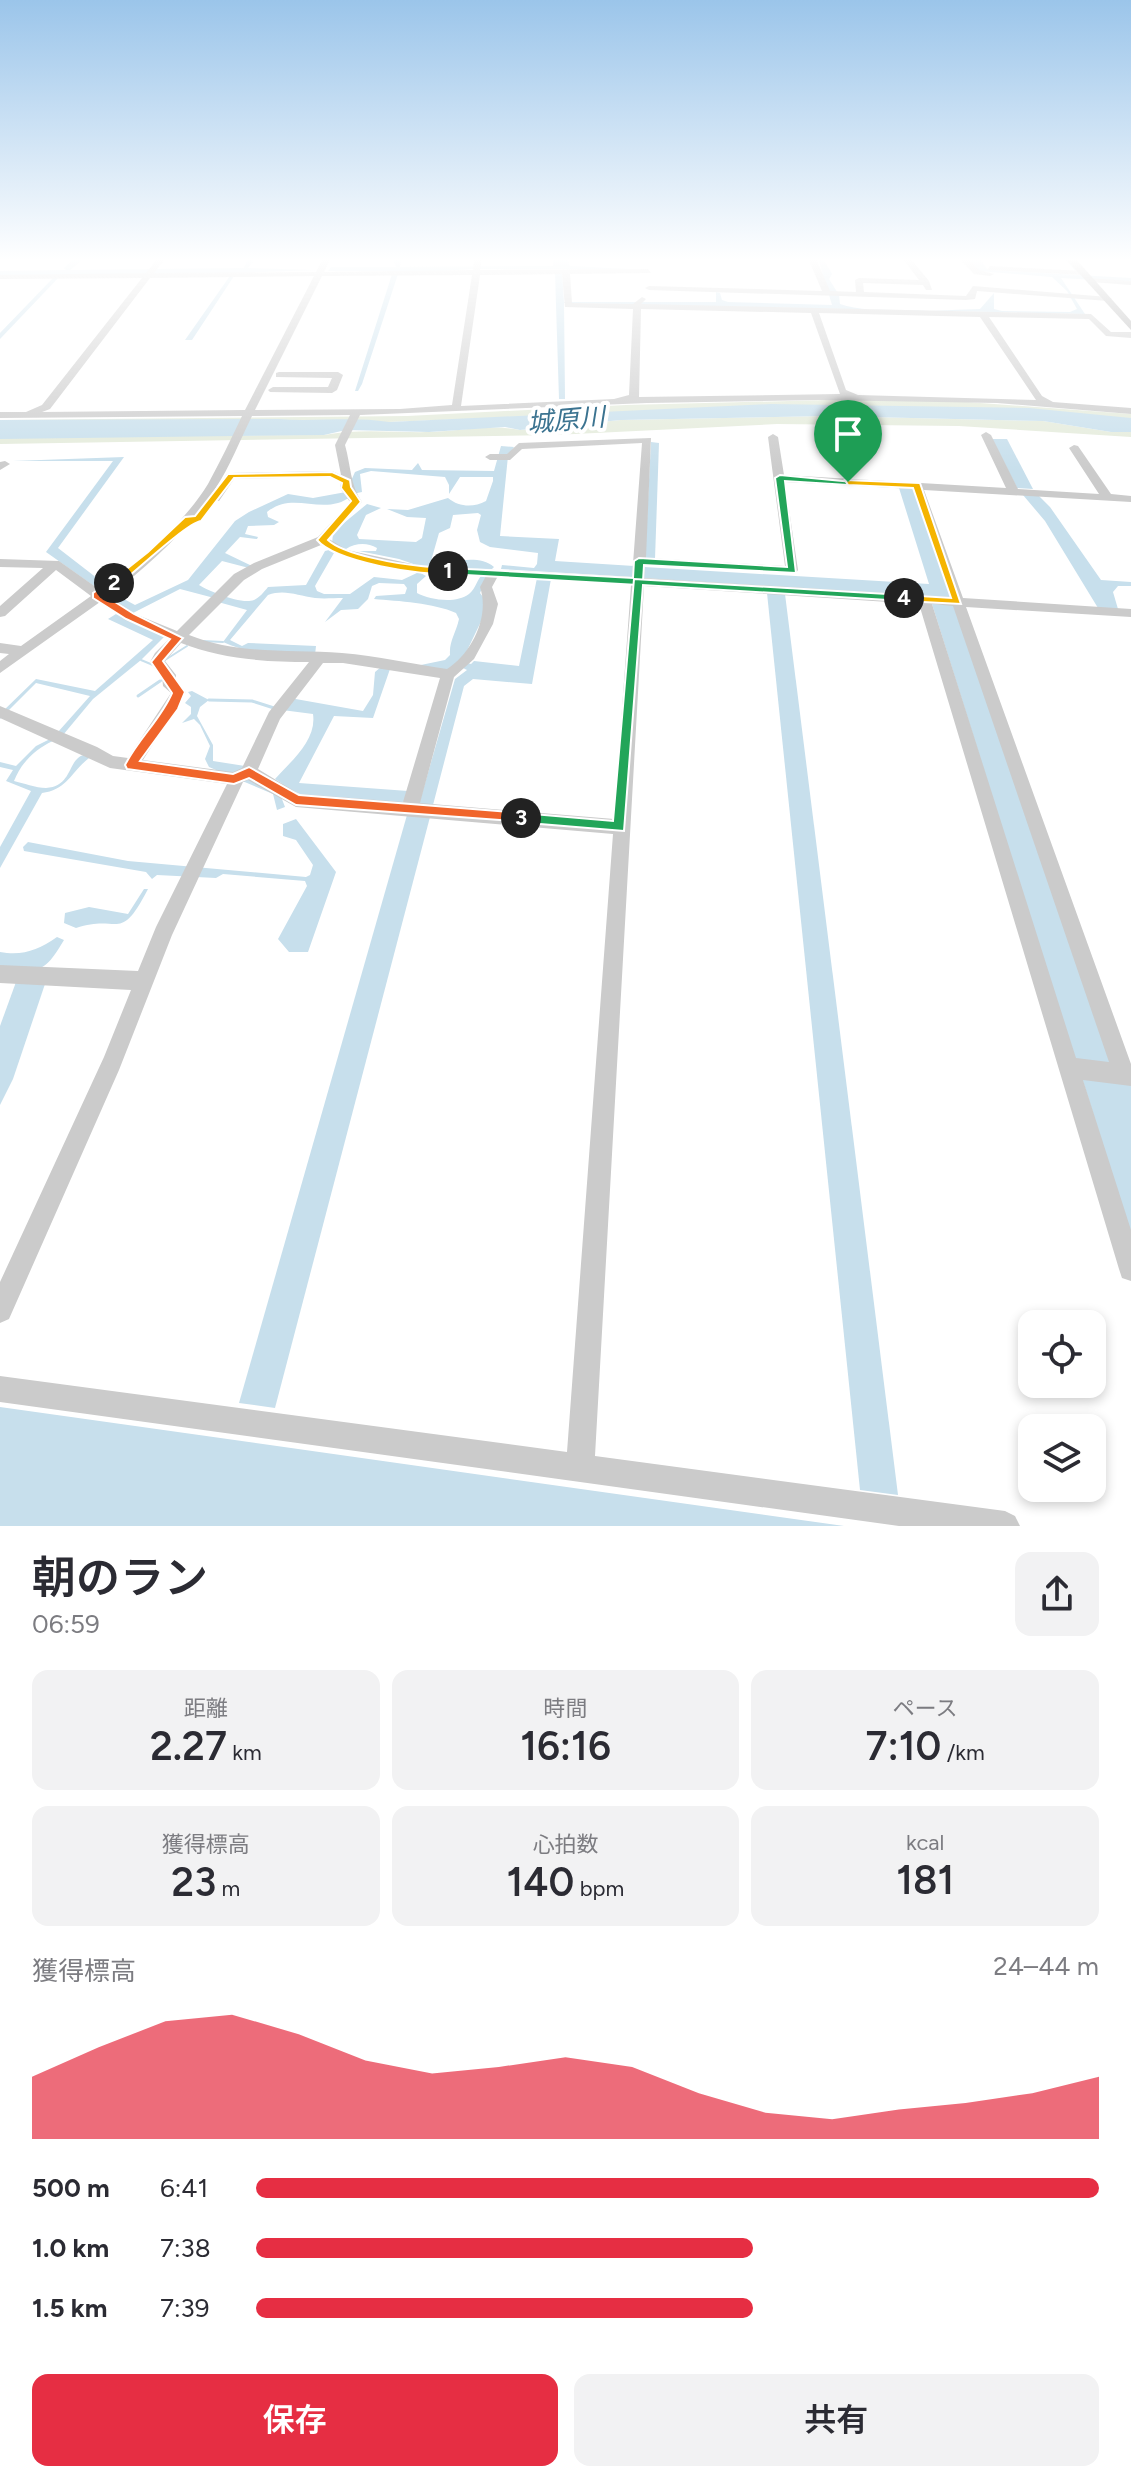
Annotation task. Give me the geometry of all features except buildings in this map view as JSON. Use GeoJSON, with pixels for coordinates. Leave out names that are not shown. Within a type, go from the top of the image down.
{"type":"FeatureCollection","features":[{"type":"Feature","properties":{"kind":"street"},"geometry":{"type":"LineString","coordinates":[[43,410],[106,329]]}},
{"type":"Feature","properties":{"kind":"street"},"geometry":{"type":"LineString","coordinates":[[0,668],[151,555],[188,519],[212,486],[291,329]]}},
{"type":"Feature","properties":{"kind":"street"},"geometry":{"type":"LineString","coordinates":[[429,412],[456,407],[469,329]]}},
{"type":"Feature","properties":{"kind":"street"},"geometry":{"type":"LineString","coordinates":[[603,403],[634,397],[636,329]]}},
{"type":"Feature","properties":{"kind":"street"},"geometry":{"type":"LineString","coordinates":[[821,329],[842,392],[869,397]]}},
{"type":"Feature","properties":{"kind":"street"},"geometry":{"type":"LineString","coordinates":[[993,329],[1039,398],[1067,405]]}},
{"type":"Feature","properties":{"kind":"street"},"geometry":{"type":"LineString","coordinates":[[1104,329],[1109,334],[1131,335]]}},
{"type":"Feature","properties":{"kind":"street"},"geometry":{"type":"LineString","coordinates":[[273,365],[281,368],[267,409],[351,412]]}},
{"type":"Feature","properties":{"kind":"street"},"geometry":{"type":"LineString","coordinates":[[273,390],[332,390],[338,375],[279,375]]}},
{"type":"Feature","properties":{"kind":"street"},"geometry":{"type":"LineString","coordinates":[[1,415],[429,412],[603,403],[869,397],[997,400],[1131,411]]}},
{"type":"Feature","properties":{"kind":"street"},"geometry":{"type":"LineString","coordinates":[[1,415],[43,410],[183,410],[201,413]]}},
{"type":"Feature","properties":{"kind":"street"},"geometry":{"type":"LineString","coordinates":[[132,765],[141,746],[173,705],[179,692],[168,682],[169,675],[157,662],[177,638],[239,577],[322,540],[332,526],[352,509],[356,502],[349,489],[340,445],[351,412]]}},
{"type":"Feature","properties":{"kind":"street"},"geometry":{"type":"LineString","coordinates":[[986,435],[1013,490]]}},
{"type":"Feature","properties":{"kind":"street"},"geometry":{"type":"LineString","coordinates":[[322,540],[343,553],[421,570],[792,570],[773,437]]}},
{"type":"Feature","properties":{"kind":"street"},"geometry":{"type":"LineString","coordinates":[[499,457],[510,457],[519,446],[647,440],[619,827],[580,1468]]}},
{"type":"Feature","properties":{"kind":"street"},"geometry":{"type":"LineString","coordinates":[[1074,448],[1108,498]]}},
{"type":"Feature","properties":{"kind":"street"},"geometry":{"type":"LineString","coordinates":[[188,519],[197,519],[231,476],[332,474],[349,489]]}},
{"type":"Feature","properties":{"kind":"street"},"geometry":{"type":"LineString","coordinates":[[780,478],[1131,499]]}},
{"type":"Feature","properties":{"kind":"street"},"geometry":{"type":"LineString","coordinates":[[917,485],[942,600],[1069,1068],[1131,1269]]}},
{"type":"Feature","properties":{"kind":"street"},"geometry":{"type":"LineString","coordinates":[[0,563],[55,564],[130,617],[177,638],[267,657],[343,658],[459,668]]}},
{"type":"Feature","properties":{"kind":"street"},"geometry":{"type":"LineString","coordinates":[[0,613],[55,564]]}},
{"type":"Feature","properties":{"kind":"street"},"geometry":{"type":"LineString","coordinates":[[638,571],[942,600],[1131,613]]}},
{"type":"Feature","properties":{"kind":"street"},"geometry":{"type":"LineString","coordinates":[[420,809],[459,668],[491,610],[486,587],[494,572]]}},
{"type":"Feature","properties":{"kind":"street"},"geometry":{"type":"LineString","coordinates":[[942,600],[1113,1073],[1069,1068]]}},
{"type":"Feature","properties":{"kind":"street"},"geometry":{"type":"LineString","coordinates":[[0,648],[23,651]]}},
{"type":"Feature","properties":{"kind":"street"},"geometry":{"type":"LineString","coordinates":[[0,1310],[112,1063],[142,981],[235,784],[266,729],[289,696],[304,682],[318,658]]}},
{"type":"Feature","properties":{"kind":"street"},"geometry":{"type":"LineString","coordinates":[[2,713],[110,762],[241,776],[282,790],[296,800],[619,827]]}},
{"type":"Feature","properties":{"kind":"street"},"geometry":{"type":"LineString","coordinates":[[0,974],[142,981]]}},
{"type":"Feature","properties":{"kind":"street"},"geometry":{"type":"LineString","coordinates":[[0,1389],[1005,1526]]}},
{"type":"Feature","properties":{"kind":"green space"},"geometry":{"type":"Polygon","coordinates":[[[828,400],[953,401],[1131,414],[1131,422],[1033,411],[519,417],[310,425],[0,420],[407,416],[626,405],[828,400]]]}},
{"type":"Feature","properties":{"kind":"green space"},"geometry":{"type":"Polygon","coordinates":[[[827,416],[1043,421],[1111,432],[1131,432],[1131,437],[959,426],[777,424],[554,435],[0,444],[0,436],[324,435],[487,428],[520,430],[621,420],[827,416]]]}},
{"type":"Feature","properties":{"kind":"water"},"geometry":{"type":"Polygon","coordinates":[[[193,329],[199,329],[192,340],[185,340],[193,329]]]}},
{"type":"Feature","properties":{"kind":"water"},"geometry":{"type":"Polygon","coordinates":[[[375,329],[380,329],[362,384],[355,391],[375,329]]]}},
{"type":"Feature","properties":{"kind":"water"},"geometry":{"type":"Polygon","coordinates":[[[557,329],[564,329],[565,399],[559,399],[557,329]]]}},
{"type":"Feature","properties":{"kind":"water","name":"城原川"},"geometry":{"type":"Polygon","coordinates":[[[771,404],[1029,408],[1131,418],[1131,432],[1111,432],[1043,421],[827,416],[621,420],[520,430],[505,427],[429,432],[346,430],[324,435],[0,439],[0,420],[348,419],[389,422],[771,404]]]}},
{"type":"Feature","properties":{"kind":"water"},"geometry":{"type":"Polygon","coordinates":[[[992,439],[1007,439],[1033,489],[1017,488],[992,439]]]}},
{"type":"Feature","properties":{"kind":"water"},"geometry":{"type":"Polygon","coordinates":[[[651,442],[659,443],[655,559],[645,558],[651,442]]]}},
{"type":"Feature","properties":{"kind":"water"},"geometry":{"type":"Polygon","coordinates":[[[501,446],[514,447],[508,456],[500,536],[559,539],[555,561],[634,566],[633,577],[501,569],[502,565],[534,568],[538,553],[490,547],[480,542],[477,530],[481,515],[478,513],[453,515],[450,528],[439,533],[431,561],[435,564],[481,561],[494,567],[492,569],[425,568],[359,551],[376,551],[377,548],[369,545],[357,544],[346,549],[332,545],[333,532],[367,504],[381,508],[366,515],[357,535],[359,539],[416,542],[422,538],[426,518],[407,517],[387,509],[408,510],[448,498],[461,505],[476,505],[486,501],[493,481],[493,477],[460,477],[449,494],[445,477],[371,471],[360,474],[362,492],[341,502],[276,506],[267,512],[268,517],[279,522],[248,526],[245,534],[257,539],[240,537],[225,553],[252,566],[249,568],[222,561],[199,585],[234,599],[254,600],[268,587],[306,585],[325,551],[329,550],[334,553],[315,586],[317,591],[324,594],[350,594],[374,577],[402,580],[419,572],[426,576],[417,584],[417,593],[429,598],[450,600],[471,592],[484,573],[487,577],[480,593],[487,602],[487,609],[462,661],[519,666],[537,578],[551,579],[532,684],[473,679],[464,686],[433,805],[419,804],[455,679],[467,670],[459,666],[447,670],[416,666],[445,660],[450,655],[459,619],[456,613],[427,605],[374,599],[376,596],[405,594],[407,588],[404,584],[379,583],[372,586],[368,599],[358,609],[341,610],[325,622],[343,598],[274,593],[268,595],[230,640],[242,646],[248,643],[316,646],[315,655],[280,655],[245,650],[223,642],[247,610],[218,602],[218,599],[180,589],[133,613],[106,596],[111,592],[135,605],[188,580],[235,521],[288,494],[313,498],[346,492],[355,472],[365,468],[412,470],[418,463],[422,470],[494,471],[501,446]]]}},
{"type":"Feature","properties":{"kind":"water"},"geometry":{"type":"Polygon","coordinates":[[[124,457],[58,548],[102,582],[94,586],[46,552],[113,461],[13,461],[124,457]]]}},
{"type":"Feature","properties":{"kind":"water"},"geometry":{"type":"Polygon","coordinates":[[[899,488],[914,489],[951,598],[643,578],[644,567],[929,584],[899,488]]]}},
{"type":"Feature","properties":{"kind":"water"},"geometry":{"type":"Polygon","coordinates":[[[1023,495],[1038,495],[1050,507],[1101,580],[1131,582],[1131,586],[1118,586],[1113,592],[1118,609],[1098,608],[1045,521],[1023,495]]]}},
{"type":"Feature","properties":{"kind":"water"},"geometry":{"type":"Polygon","coordinates":[[[767,593],[785,594],[898,1495],[860,1490],[767,593]]]}},
{"type":"Feature","properties":{"kind":"water"},"geometry":{"type":"Polygon","coordinates":[[[932,604],[954,605],[1112,1065],[1075,1061],[932,604]]]}},
{"type":"Feature","properties":{"kind":"water"},"geometry":{"type":"Polygon","coordinates":[[[116,614],[164,637],[93,699],[63,735],[58,732],[90,696],[36,683],[0,719],[0,714],[36,679],[95,691],[153,640],[108,619],[116,614]]]}},
{"type":"Feature","properties":{"kind":"water"},"geometry":{"type":"Polygon","coordinates":[[[381,667],[390,669],[373,718],[334,716],[299,783],[408,791],[408,797],[402,803],[302,795],[287,788],[280,794],[285,807],[277,810],[273,794],[209,767],[205,759],[210,746],[200,725],[194,719],[182,723],[191,714],[191,707],[185,703],[191,696],[188,692],[209,700],[200,707],[197,716],[213,745],[213,761],[245,766],[284,785],[275,779],[302,750],[313,724],[313,714],[282,710],[290,698],[363,711],[373,695],[375,672],[381,667]]]}},
{"type":"Feature","properties":{"kind":"water"},"geometry":{"type":"Polygon","coordinates":[[[50,739],[53,741],[35,752],[14,781],[42,788],[55,786],[62,782],[76,760],[88,754],[89,758],[63,784],[42,793],[0,868],[0,847],[31,791],[6,781],[13,770],[0,767],[0,762],[16,766],[36,746],[50,739]]]}},
{"type":"Feature","properties":{"kind":"water"},"geometry":{"type":"Polygon","coordinates":[[[407,815],[430,817],[275,1408],[239,1403],[407,815]]]}},
{"type":"Feature","properties":{"kind":"water"},"geometry":{"type":"Polygon","coordinates":[[[296,819],[336,872],[308,952],[289,952],[278,939],[307,886],[305,881],[223,874],[216,878],[157,875],[152,879],[146,872],[24,851],[23,847],[28,842],[128,861],[306,877],[310,875],[313,865],[296,840],[283,836],[283,824],[296,819]]]}},
{"type":"Feature","properties":{"kind":"water"},"geometry":{"type":"Polygon","coordinates":[[[144,889],[148,889],[131,917],[124,922],[76,928],[64,923],[65,913],[89,907],[128,914],[144,889]]]}},
{"type":"Feature","properties":{"kind":"water"},"geometry":{"type":"Polygon","coordinates":[[[57,937],[64,940],[45,966],[32,970],[0,967],[0,952],[30,951],[57,937]]]}},
{"type":"Feature","properties":{"kind":"water"},"geometry":{"type":"Polygon","coordinates":[[[16,982],[45,984],[13,1079],[0,1105],[0,1026],[16,982]]]}},
{"type":"Feature","properties":{"kind":"water"},"geometry":{"type":"Polygon","coordinates":[[[1082,1078],[1131,1084],[1131,1235],[1082,1078]]]}},
{"type":"Feature","properties":{"kind":"water"},"geometry":{"type":"Polygon","coordinates":[[[0,1407],[844,1526],[0,1526],[0,1407]]]}},
{"type":"Feature","properties":{"kind":"waterway"},"geometry":{"type":"LineString","coordinates":[[202,641],[223,642]]}},
{"type":"Feature","properties":{"kind":"waterway"},"geometry":{"type":"LineString","coordinates":[[165,660],[187,646]]}},
{"type":"Feature","properties":{"kind":"waterway"},"geometry":{"type":"LineString","coordinates":[[141,660],[153,665],[164,679],[157,683]]}},
{"type":"Feature","properties":{"kind":"waterway"},"geometry":{"type":"LineString","coordinates":[[138,696],[157,683]]}},
{"type":"Feature","properties":{"kind":"waterway"},"geometry":{"type":"LineString","coordinates":[[209,700],[252,701],[274,708]]}},
{"type":"Feature","properties":{"kind":"route"},"geometry":{"type":"LineString","coordinates":[[848,482],[780,478],[792,570],[639,561],[638,581],[421,570],[396,562],[343,553],[322,540],[356,502],[346,488],[347,482],[332,474],[231,476],[216,499],[197,519],[188,519],[151,555],[97,596],[130,617],[177,638],[157,662],[169,675],[168,682],[179,692],[173,705],[141,746],[132,765],[234,779],[249,772],[296,800],[619,827],[638,581],[958,601],[917,485],[848,482]]}}]}
